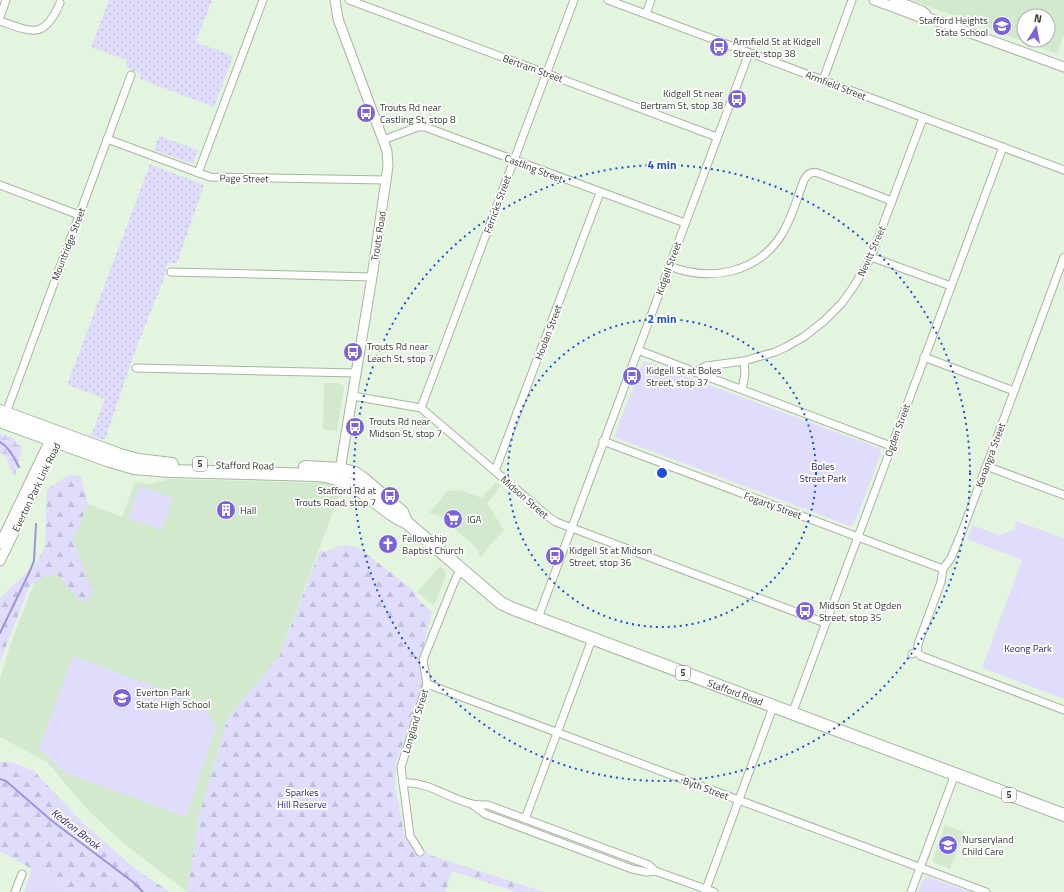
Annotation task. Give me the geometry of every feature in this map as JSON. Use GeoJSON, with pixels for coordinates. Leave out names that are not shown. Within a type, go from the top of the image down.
{"type":"FeatureCollection","features":[{"type":"Feature","properties":{"kind":"highway","name":"Stafford Road"},"geometry":{"type":"LineString","coordinates":[[2,415],[56,437],[120,455],[160,463],[339,474],[350,471],[365,480],[402,512],[406,522],[506,606],[1064,815]]}},
{"type":"Feature","properties":{"kind":"street"},"geometry":{"type":"LineString","coordinates":[[0,17],[6,0]]}},
{"type":"Feature","properties":{"kind":"street"},"geometry":{"type":"LineString","coordinates":[[198,173],[262,0]]}},
{"type":"Feature","properties":{"kind":"street","name":"Trouts Road"},"geometry":{"type":"LineString","coordinates":[[335,0],[338,19],[384,140],[388,158],[387,180],[372,277],[339,474]]}},
{"type":"Feature","properties":{"kind":"street","name":"Bertram Street"},"geometry":{"type":"LineString","coordinates":[[349,0],[717,137]]}},
{"type":"Feature","properties":{"kind":"street","name":"Ferricks Street"},"geometry":{"type":"LineString","coordinates":[[421,408],[574,0]]}},
{"type":"Feature","properties":{"kind":"street","name":"Armfield Street"},"geometry":{"type":"LineString","coordinates":[[608,0],[1064,170]]}},
{"type":"Feature","properties":{"kind":"street"},"geometry":{"type":"LineString","coordinates":[[646,14],[651,0]]}},
{"type":"Feature","properties":{"kind":"street"},"geometry":{"type":"LineString","coordinates":[[823,80],[852,0]]}},
{"type":"Feature","properties":{"kind":"street"},"geometry":{"type":"LineString","coordinates":[[874,0],[932,19],[1064,67]]}},
{"type":"Feature","properties":{"kind":"street"},"geometry":{"type":"LineString","coordinates":[[894,0],[922,11],[932,19]]}},
{"type":"Feature","properties":{"kind":"street"},"geometry":{"type":"LineString","coordinates":[[0,21],[28,31],[36,31],[50,22],[60,4]]}},
{"type":"Feature","properties":{"kind":"street","name":"Kidgell Street"},"geometry":{"type":"LineString","coordinates":[[538,618],[749,52]]}},
{"type":"Feature","properties":{"kind":"street","name":"Mountridge Street"},"geometry":{"type":"LineString","coordinates":[[2,415],[131,75]]}},
{"type":"Feature","properties":{"kind":"street","name":"Nevitt Street"},"geometry":{"type":"LineString","coordinates":[[695,372],[710,365],[744,361],[775,352],[786,347],[805,336],[824,321],[842,303],[871,257],[923,118]]}},
{"type":"Feature","properties":{"kind":"street","name":"Castling Street"},"geometry":{"type":"LineString","coordinates":[[384,140],[418,127],[425,127],[685,224]]}},
{"type":"Feature","properties":{"kind":"street","name":"Page Street"},"geometry":{"type":"LineString","coordinates":[[107,139],[198,173],[214,177],[387,180]]}},
{"type":"Feature","properties":{"kind":"street","name":"Ogden Street"},"geometry":{"type":"LineString","coordinates":[[792,714],[1003,147]]}},
{"type":"Feature","properties":{"kind":"street"},"geometry":{"type":"LineString","coordinates":[[669,266],[688,273],[713,275],[737,270],[757,259],[781,236],[804,180],[808,174],[811,173],[818,173],[892,201]]}},
{"type":"Feature","properties":{"kind":"street"},"geometry":{"type":"LineString","coordinates":[[0,185],[79,215]]}},
{"type":"Feature","properties":{"kind":"street","name":"Hoolan Street"},"geometry":{"type":"LineString","coordinates":[[495,471],[600,193]]}},
{"type":"Feature","properties":{"kind":"street"},"geometry":{"type":"LineString","coordinates":[[871,257],[951,286]]}},
{"type":"Feature","properties":{"kind":"street","name":"Kanangra Street"},"geometry":{"type":"LineString","coordinates":[[1064,257],[951,558],[943,569],[941,582],[915,653],[1064,710]]}},
{"type":"Feature","properties":{"kind":"street"},"geometry":{"type":"LineString","coordinates":[[171,272],[372,277]]}},
{"type":"Feature","properties":{"kind":"street"},"geometry":{"type":"LineString","coordinates":[[638,350],[891,446]]}},
{"type":"Feature","properties":{"kind":"street"},"geometry":{"type":"LineString","coordinates":[[924,357],[1014,390]]}},
{"type":"Feature","properties":{"kind":"street"},"geometry":{"type":"LineString","coordinates":[[742,390],[745,374],[744,361]]}},
{"type":"Feature","properties":{"kind":"street"},"geometry":{"type":"LineString","coordinates":[[136,368],[356,373]]}},
{"type":"Feature","properties":{"kind":"street"},"geometry":{"type":"LineString","coordinates":[[352,396],[421,408]]}},
{"type":"Feature","properties":{"kind":"street","name":"Midson Street"},"geometry":{"type":"LineString","coordinates":[[421,408],[556,522],[825,623]]}},
{"type":"Feature","properties":{"kind":"street","name":"Everton Park Link Road"},"geometry":{"type":"LineString","coordinates":[[0,544],[56,437]]}},
{"type":"Feature","properties":{"kind":"street","name":"Everton Park Link Road"},"geometry":{"type":"LineString","coordinates":[[0,561],[48,462],[56,437]]}},
{"type":"Feature","properties":{"kind":"street","name":"Fogarty Street"},"geometry":{"type":"LineString","coordinates":[[603,442],[943,569]]}},
{"type":"Feature","properties":{"kind":"street"},"geometry":{"type":"LineString","coordinates":[[986,466],[1064,495]]}},
{"type":"Feature","properties":{"kind":"street","name":"Longland Street"},"geometry":{"type":"LineString","coordinates":[[420,852],[410,836],[401,767],[427,684],[424,660],[455,580],[461,569]]}},
{"type":"Feature","properties":{"kind":"street"},"geometry":{"type":"LineString","coordinates":[[525,818],[592,639]]}},
{"type":"Feature","properties":{"kind":"street","name":"Byth Street"},"geometry":{"type":"LineString","coordinates":[[427,684],[986,892]]}},
{"type":"Feature","properties":{"kind":"street"},"geometry":{"type":"LineString","coordinates":[[705,890],[773,707]]}},
{"type":"Feature","properties":{"kind":"street"},"geometry":{"type":"LineString","coordinates":[[911,892],[955,774]]}},
{"type":"Feature","properties":{"kind":"street"},"geometry":{"type":"LineString","coordinates":[[403,783],[424,785],[472,804],[486,814],[632,869],[647,872],[655,871]]}},
{"type":"Feature","properties":{"kind":"street"},"geometry":{"type":"LineString","coordinates":[[472,804],[488,805],[525,818],[648,865],[655,871],[714,892]]}},
{"type":"Feature","properties":{"kind":"street"},"geometry":{"type":"LineString","coordinates":[[15,892],[22,874]]}},
{"type":"Feature","properties":{"kind":"shaded area","name":"Stafford Heights State School"},"geometry":{"type":"Polygon","coordinates":[[[911,0],[1064,0],[1064,35],[1057,54],[1041,48],[1056,48],[1056,8],[1016,8],[1016,39],[911,0]]]}},
{"type":"Feature","properties":{"kind":"shaded area"},"geometry":{"type":"Polygon","coordinates":[[[324,383],[340,383],[344,388],[337,431],[323,429],[324,383]]]}},
{"type":"Feature","properties":{"kind":"shaded area","name":"Everton Park State High School"},"geometry":{"type":"Polygon","coordinates":[[[170,479],[318,483],[335,484],[342,487],[279,657],[228,717],[199,816],[187,892],[121,841],[87,809],[47,762],[0,737],[0,679],[10,646],[67,496],[122,517],[135,482],[149,484],[170,479]]]}},
{"type":"Feature","properties":{"kind":"shaded area"},"geometry":{"type":"Polygon","coordinates":[[[496,482],[501,486],[487,503],[504,530],[480,557],[476,547],[439,516],[429,513],[448,491],[460,490],[482,498],[496,482]]]}},
{"type":"Feature","properties":{"kind":"shaded area"},"geometry":{"type":"Polygon","coordinates":[[[440,566],[445,570],[446,575],[434,606],[417,592],[440,566]]]}},
{"type":"Feature","properties":{"kind":"shaded area","name":"Nurseryland Child Care"},"geometry":{"type":"Polygon","coordinates":[[[945,825],[964,832],[950,869],[934,863],[933,859],[945,825]]]}},
{"type":"Feature","properties":{"kind":"green space"},"geometry":{"type":"Polygon","coordinates":[[[109,0],[212,0],[196,42],[233,56],[214,107],[140,79],[141,74],[125,67],[127,60],[91,47],[109,0]]]}},
{"type":"Feature","properties":{"kind":"green space"},"geometry":{"type":"Polygon","coordinates":[[[159,136],[198,150],[193,164],[154,150],[159,136]]]}},
{"type":"Feature","properties":{"kind":"green space"},"geometry":{"type":"Polygon","coordinates":[[[150,164],[204,185],[177,263],[167,263],[165,276],[135,351],[105,440],[91,436],[105,399],[67,385],[150,164]]]}},
{"type":"Feature","properties":{"kind":"green space","name":"Boles Street Park"},"geometry":{"type":"Polygon","coordinates":[[[644,362],[879,448],[881,454],[854,524],[850,526],[614,437],[644,362]]]}},
{"type":"Feature","properties":{"kind":"green space"},"geometry":{"type":"Polygon","coordinates":[[[0,434],[12,437],[22,447],[15,475],[12,473],[7,459],[0,452],[0,434]]]}},
{"type":"Feature","properties":{"kind":"green space"},"geometry":{"type":"Polygon","coordinates":[[[70,474],[81,477],[88,504],[74,538],[76,548],[93,592],[86,602],[79,599],[57,574],[47,575],[30,585],[0,662],[0,598],[37,563],[45,545],[47,489],[70,474]]]}},
{"type":"Feature","properties":{"kind":"green space"},"geometry":{"type":"Polygon","coordinates":[[[140,486],[173,498],[161,530],[128,518],[140,486]]]}},
{"type":"Feature","properties":{"kind":"green space","name":"Keong Park"},"geometry":{"type":"Polygon","coordinates":[[[1016,521],[1064,538],[1064,699],[982,668],[1022,560],[967,539],[972,525],[999,535],[1014,530],[1016,521]]]}},
{"type":"Feature","properties":{"kind":"green space","name":"Sparkes Hill Reserve"},"geometry":{"type":"Polygon","coordinates":[[[346,545],[359,548],[413,590],[420,602],[432,612],[420,659],[422,687],[396,763],[395,785],[404,834],[430,855],[544,892],[517,892],[452,871],[445,892],[187,892],[199,816],[228,717],[279,657],[320,550],[325,552],[336,547],[346,545]]]}},
{"type":"Feature","properties":{"kind":"green space"},"geometry":{"type":"Polygon","coordinates":[[[73,656],[201,704],[216,726],[186,817],[66,773],[39,749],[73,656]]]}},
{"type":"Feature","properties":{"kind":"green space"},"geometry":{"type":"Polygon","coordinates":[[[0,762],[12,762],[34,771],[84,824],[137,870],[170,892],[73,892],[0,851],[0,762]]]}},
{"type":"Feature","properties":{"kind":"green space"},"geometry":{"type":"Polygon","coordinates":[[[32,868],[73,892],[24,892],[32,868]]]}},
{"type":"Feature","properties":{"kind":"green space"},"geometry":{"type":"Polygon","coordinates":[[[926,877],[970,892],[918,892],[921,882],[926,877]]]}},
{"type":"Feature","properties":{"kind":"waterway"},"geometry":{"type":"LineString","coordinates":[[0,442],[9,450],[19,467]]}},
{"type":"Feature","properties":{"kind":"waterway"},"geometry":{"type":"LineString","coordinates":[[0,633],[34,561],[36,524]]}},
{"type":"Feature","properties":{"kind":"waterway","name":"Kedron Brook"},"geometry":{"type":"LineString","coordinates":[[0,779],[6,781],[52,821],[133,882],[143,892]]}},
{"type":"Feature","properties":{"kind":"place","name":"Stafford Heights State School"},"geometry":{"type":"Point","coordinates":[1002,26]}},
{"type":"Feature","properties":{"kind":"place","name":"Armfield St at Kidgell Street, stop 38"},"geometry":{"type":"Point","coordinates":[719,47]}},
{"type":"Feature","properties":{"kind":"place","name":"Kidgell St near Bertram St, stop 38"},"geometry":{"type":"Point","coordinates":[737,99]}},
{"type":"Feature","properties":{"kind":"place","name":"Trouts Rd near Castling St, stop 8"},"geometry":{"type":"Point","coordinates":[366,113]}},
{"type":"Feature","properties":{"kind":"place","name":"Trouts Rd near Leach St, stop 7"},"geometry":{"type":"Point","coordinates":[353,352]}},
{"type":"Feature","properties":{"kind":"place","name":"Kidgell St at Boles Street, stop 37"},"geometry":{"type":"Point","coordinates":[632,376]}},
{"type":"Feature","properties":{"kind":"place","name":"Trouts Rd near Midson St, stop 7"},"geometry":{"type":"Point","coordinates":[355,427]}},
{"type":"Feature","properties":{"kind":"place","name":"Stafford Rd at Trouts Road, stop 7"},"geometry":{"type":"Point","coordinates":[390,496]}},
{"type":"Feature","properties":{"kind":"place","name":"Hall"},"geometry":{"type":"Point","coordinates":[226,510]}},
{"type":"Feature","properties":{"kind":"place","name":"IGA"},"geometry":{"type":"Point","coordinates":[453,519]}},
{"type":"Feature","properties":{"kind":"place","name":"Fellowship Baptist Church"},"geometry":{"type":"Point","coordinates":[388,544]}},
{"type":"Feature","properties":{"kind":"place","name":"Kidgell St at Midson Street, stop 36"},"geometry":{"type":"Point","coordinates":[555,556]}},
{"type":"Feature","properties":{"kind":"place","name":"Midson St at Ogden Street, stop 35"},"geometry":{"type":"Point","coordinates":[805,611]}},
{"type":"Feature","properties":{"kind":"place","name":"Everton Park State High School"},"geometry":{"type":"Point","coordinates":[122,698]}},
{"type":"Feature","properties":{"kind":"place","name":"Nurseryland Child Care"},"geometry":{"type":"Point","coordinates":[948,845]}}]}
